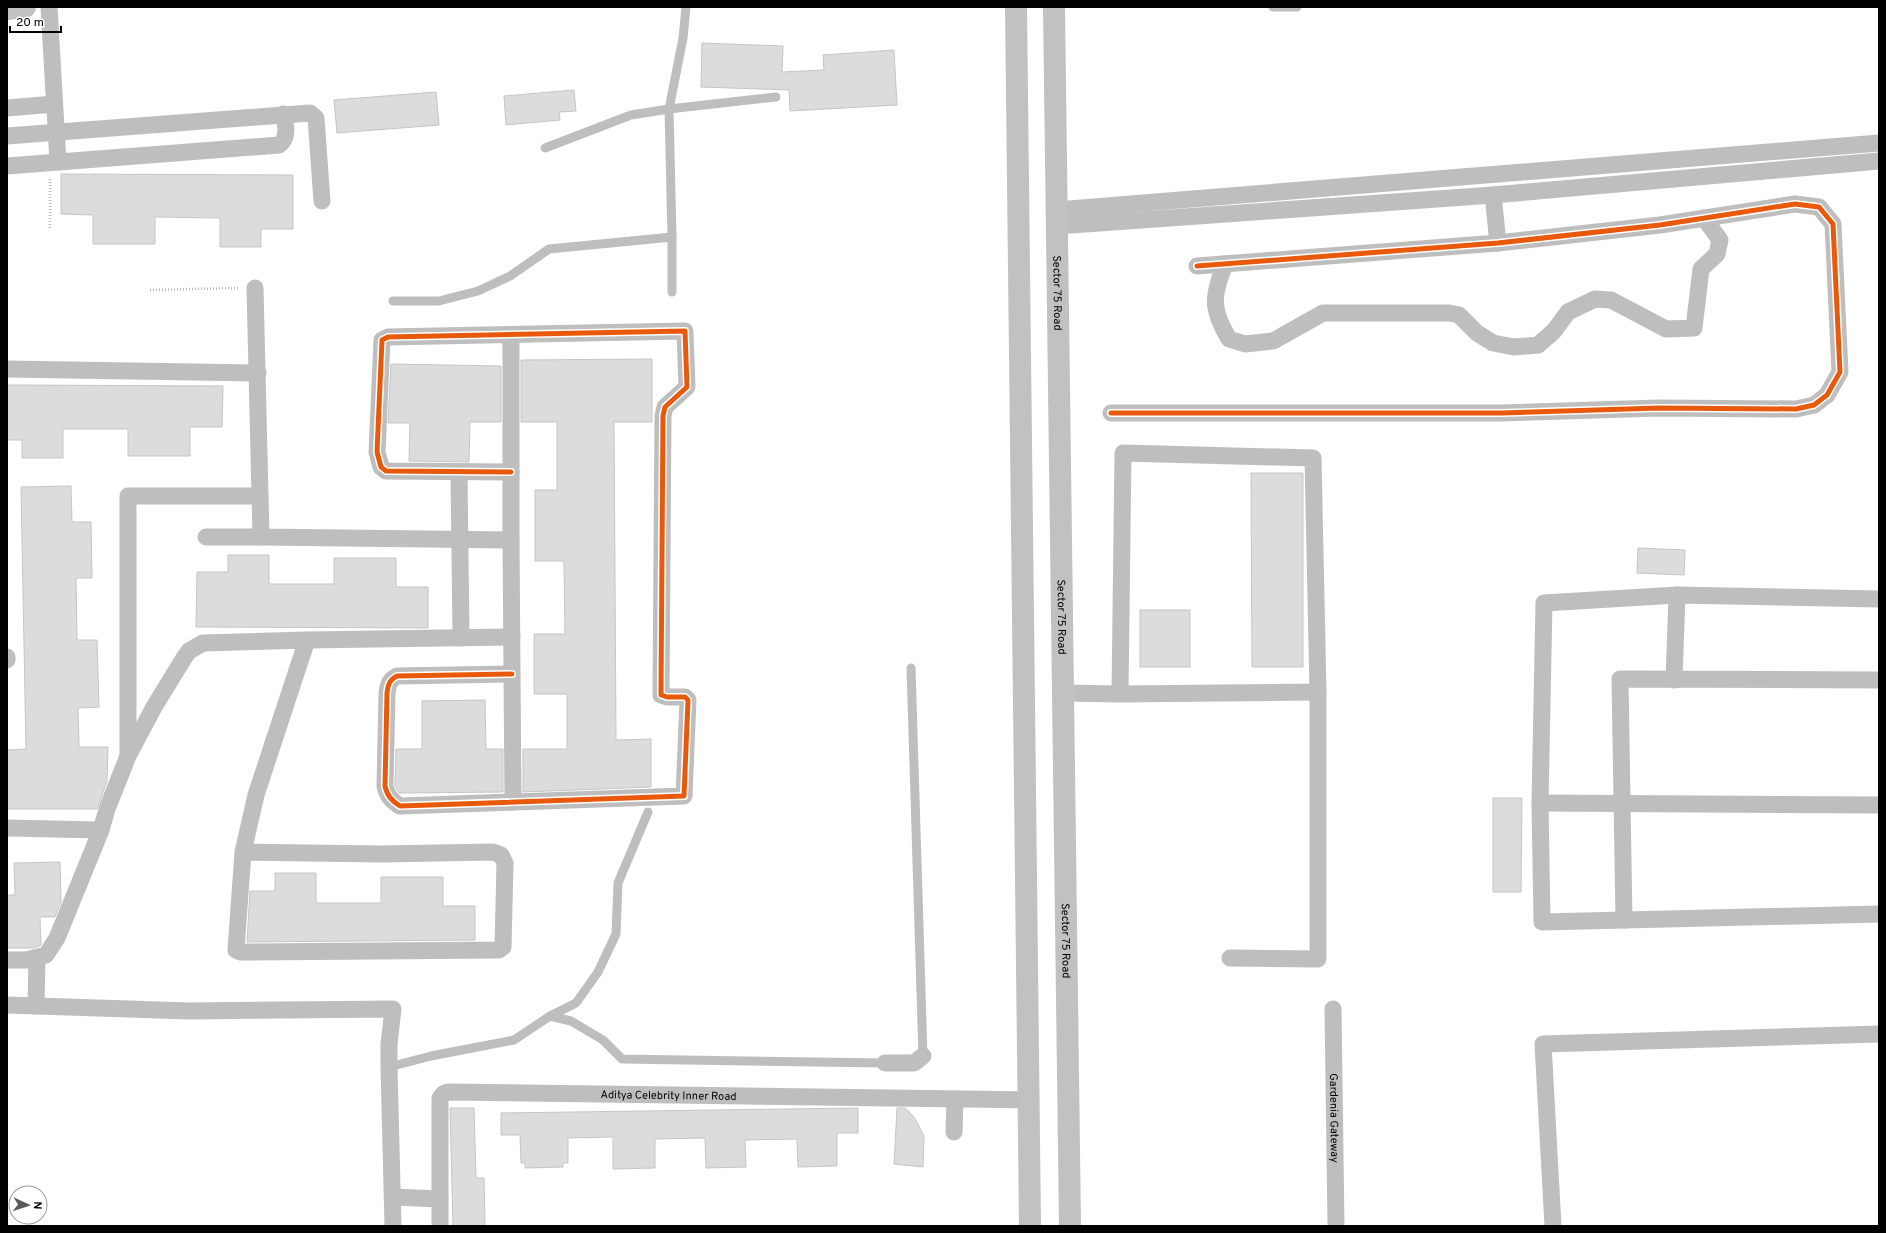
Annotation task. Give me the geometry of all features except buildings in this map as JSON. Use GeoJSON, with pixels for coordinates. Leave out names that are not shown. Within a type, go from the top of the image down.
{"type":"FeatureCollection","features":[{"type":"Feature","properties":{"kind":"street"},"geometry":{"type":"LineString","coordinates":[[7,9],[25,7]]}},
{"type":"Feature","properties":{"kind":"street"},"geometry":{"type":"LineString","coordinates":[[49,7],[56,132],[54,162]]}},
{"type":"Feature","properties":{"kind":"street"},"geometry":{"type":"LineString","coordinates":[[1016,7],[1030,1226]]}},
{"type":"Feature","properties":{"kind":"street","name":"Sector 75 Road"},"geometry":{"type":"LineString","coordinates":[[1054,7],[1070,1226]]}},
{"type":"Feature","properties":{"kind":"street"},"geometry":{"type":"LineString","coordinates":[[7,108],[54,104]]}},
{"type":"Feature","properties":{"kind":"street"},"geometry":{"type":"LineString","coordinates":[[7,136],[307,112],[316,118],[322,201]]}},
{"type":"Feature","properties":{"kind":"street"},"geometry":{"type":"LineString","coordinates":[[7,166],[279,145],[284,142],[286,134],[283,114]]}},
{"type":"Feature","properties":{"kind":"street"},"geometry":{"type":"LineString","coordinates":[[1057,218],[1879,143]]}},
{"type":"Feature","properties":{"kind":"street"},"geometry":{"type":"LineString","coordinates":[[1057,218],[1493,195],[1879,160]]}},
{"type":"Feature","properties":{"kind":"street"},"geometry":{"type":"LineString","coordinates":[[1493,195],[1498,243]]}},
{"type":"Feature","properties":{"kind":"street"},"geometry":{"type":"LineString","coordinates":[[1111,413],[1500,413],[1659,408],[1796,409],[1814,405],[1828,395],[1840,372],[1833,224],[1819,207],[1795,204],[1660,225],[1498,243],[1197,266]]}},
{"type":"Feature","properties":{"kind":"street"},"geometry":{"type":"LineString","coordinates":[[1225,264],[1214,293],[1218,321],[1229,339],[1245,344],[1273,341],[1323,314],[1449,313],[1458,315],[1477,333],[1493,343],[1514,347],[1538,345],[1554,331],[1568,312],[1595,299],[1611,300],[1666,329],[1694,328],[1700,269],[1717,254],[1720,240],[1704,218]]}},
{"type":"Feature","properties":{"kind":"street"},"geometry":{"type":"LineString","coordinates":[[255,288],[261,537]]}},
{"type":"Feature","properties":{"kind":"street"},"geometry":{"type":"LineString","coordinates":[[511,472],[386,471],[381,467],[377,452],[381,342],[384,338],[685,331],[688,387],[665,407],[663,424],[660,692],[664,697],[685,697],[688,700],[684,796],[400,806],[393,801],[387,794],[385,786],[387,693],[388,685],[392,678],[397,676],[512,674]]}},
{"type":"Feature","properties":{"kind":"street"},"geometry":{"type":"LineString","coordinates":[[511,335],[513,802]]}},
{"type":"Feature","properties":{"kind":"street"},"geometry":{"type":"LineString","coordinates":[[7,369],[258,373]]}},
{"type":"Feature","properties":{"kind":"street"},"geometry":{"type":"LineString","coordinates":[[1120,694],[1123,453],[1313,458],[1318,692],[1318,959],[1230,958]]}},
{"type":"Feature","properties":{"kind":"street"},"geometry":{"type":"LineString","coordinates":[[459,472],[461,638]]}},
{"type":"Feature","properties":{"kind":"street"},"geometry":{"type":"LineString","coordinates":[[128,756],[128,496],[260,496]]}},
{"type":"Feature","properties":{"kind":"street"},"geometry":{"type":"LineString","coordinates":[[206,536],[511,540]]}},
{"type":"Feature","properties":{"kind":"street"},"geometry":{"type":"LineString","coordinates":[[1674,680],[1677,595]]}},
{"type":"Feature","properties":{"kind":"street"},"geometry":{"type":"LineString","coordinates":[[1879,599],[1677,595],[1544,603],[1540,803],[1542,922],[1879,914]]}},
{"type":"Feature","properties":{"kind":"street"},"geometry":{"type":"LineString","coordinates":[[7,960],[26,960],[46,955],[56,938],[101,830],[128,756],[154,707],[189,651],[196,646],[203,643],[307,640],[512,637]]}},
{"type":"Feature","properties":{"kind":"street"},"geometry":{"type":"LineString","coordinates":[[243,852],[381,854],[493,852],[500,855],[505,863],[503,947],[500,950],[400,952],[238,952],[236,947],[243,852],[256,795],[307,640]]}},
{"type":"Feature","properties":{"kind":"street"},"geometry":{"type":"LineString","coordinates":[[1624,920],[1620,679],[1879,680]]}},
{"type":"Feature","properties":{"kind":"street"},"geometry":{"type":"LineString","coordinates":[[1063,693],[1120,694],[1318,692]]}},
{"type":"Feature","properties":{"kind":"street"},"geometry":{"type":"LineString","coordinates":[[1540,803],[1879,805]]}},
{"type":"Feature","properties":{"kind":"street"},"geometry":{"type":"LineString","coordinates":[[7,828],[101,830]]}},
{"type":"Feature","properties":{"kind":"street"},"geometry":{"type":"LineString","coordinates":[[36,1006],[37,958]]}},
{"type":"Feature","properties":{"kind":"street"},"geometry":{"type":"LineString","coordinates":[[7,1005],[189,1011],[393,1009],[389,1044],[393,1226]]}},
{"type":"Feature","properties":{"kind":"street","name":"Gardenia Gateway"},"geometry":{"type":"LineString","coordinates":[[1334,1009],[1336,1226]]}},
{"type":"Feature","properties":{"kind":"street"},"geometry":{"type":"LineString","coordinates":[[1553,1226],[1543,1044],[1879,1034]]}},
{"type":"Feature","properties":{"kind":"street"},"geometry":{"type":"LineString","coordinates":[[885,1063],[914,1063],[923,1056]]}},
{"type":"Feature","properties":{"kind":"street","name":"Aditya Celebrity Inner Road"},"geometry":{"type":"LineString","coordinates":[[440,1226],[440,1098],[443,1094],[448,1092],[1028,1100]]}},
{"type":"Feature","properties":{"kind":"street"},"geometry":{"type":"LineString","coordinates":[[954,1099],[954,1132]]}},
{"type":"Feature","properties":{"kind":"street"},"geometry":{"type":"LineString","coordinates":[[393,1197],[440,1199]]}},
{"type":"Feature","properties":{"kind":"lane"},"geometry":{"type":"LineString","coordinates":[[672,292],[669,109],[683,38],[686,7]]}},
{"type":"Feature","properties":{"kind":"lane"},"geometry":{"type":"LineString","coordinates":[[1273,7],[1297,7]]}},
{"type":"Feature","properties":{"kind":"lane"},"geometry":{"type":"LineString","coordinates":[[545,148],[631,115],[669,109],[776,97]]}},
{"type":"Feature","properties":{"kind":"lane"},"geometry":{"type":"LineString","coordinates":[[394,301],[439,301],[478,291],[510,276],[549,249],[672,237]]}},
{"type":"Feature","properties":{"kind":"lane"},"geometry":{"type":"LineString","coordinates":[[912,668],[923,1056]]}},
{"type":"Feature","properties":{"kind":"lane"},"geometry":{"type":"LineString","coordinates":[[389,1067],[431,1056],[514,1040],[550,1016],[576,1003],[598,972],[616,934],[618,883],[648,812]]}},
{"type":"Feature","properties":{"kind":"lane"},"geometry":{"type":"LineString","coordinates":[[550,1016],[571,1021],[603,1040],[622,1059],[885,1063]]}},
{"type":"Feature","properties":{"kind":"path"},"geometry":{"type":"LineString","coordinates":[[50,230],[54,162]]}},
{"type":"Feature","properties":{"kind":"path"},"geometry":{"type":"LineString","coordinates":[[150,290],[255,288]]}},
{"type":"Feature","properties":{"kind":"cycle path"},"geometry":{"type":"LineString","coordinates":[[1111,413],[1501,413],[1659,408],[1796,409],[1814,405],[1827,395],[1840,372],[1833,224],[1819,207],[1795,204],[1660,225],[1498,243],[1197,266]]}},
{"type":"Feature","properties":{"kind":"cycle path"},"geometry":{"type":"LineString","coordinates":[[511,472],[386,471],[381,467],[377,452],[382,340],[388,337],[685,331],[687,387],[665,407],[663,416],[661,692],[661,695],[667,697],[685,697],[688,700],[684,796],[400,806],[392,800],[387,793],[385,786],[387,693],[388,685],[392,679],[397,676],[512,674]]}}]}
